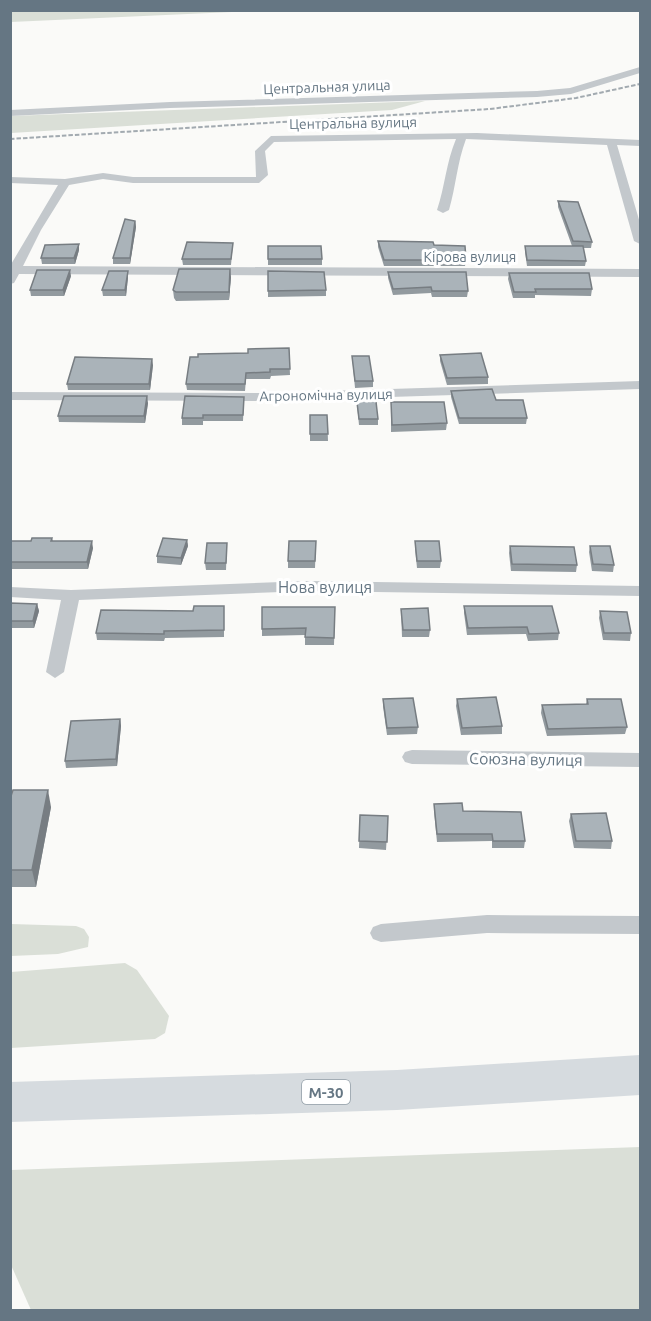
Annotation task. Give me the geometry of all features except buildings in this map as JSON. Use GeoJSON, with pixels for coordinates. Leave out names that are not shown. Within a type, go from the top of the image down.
{"type":"FeatureCollection","features":[{"type":"Feature","properties":{"kind":"highway","name":"М-30"},"geometry":{"type":"LineString","coordinates":[[10,1102],[397,1090],[640,1075]]}},
{"type":"Feature","properties":{"kind":"street","name":"Центральная улица"},"geometry":{"type":"LineString","coordinates":[[10,113],[537,94],[571,91],[640,70]]}},
{"type":"Feature","properties":{"kind":"street","name":"Центральна вулиця"},"geometry":{"type":"LineString","coordinates":[[64,182],[103,176],[134,180],[259,180],[263,175],[260,151],[271,139],[462,136],[640,143]]}},
{"type":"Feature","properties":{"kind":"street"},"geometry":{"type":"LineString","coordinates":[[443,210],[449,192],[452,161],[462,136]]}},
{"type":"Feature","properties":{"kind":"street"},"geometry":{"type":"LineString","coordinates":[[611,142],[640,241]]}},
{"type":"Feature","properties":{"kind":"street"},"geometry":{"type":"LineString","coordinates":[[10,180],[64,182],[12,273]]}},
{"type":"Feature","properties":{"kind":"street","name":"Кірова вулиця"},"geometry":{"type":"LineString","coordinates":[[12,273],[640,273]]}},
{"type":"Feature","properties":{"kind":"street","name":"Агрономічна вулиця"},"geometry":{"type":"LineString","coordinates":[[10,396],[262,397],[640,385]]}},
{"type":"Feature","properties":{"kind":"street","name":"Нова вулиця"},"geometry":{"type":"LineString","coordinates":[[10,592],[71,595],[308,586],[640,591]]}},
{"type":"Feature","properties":{"kind":"street"},"geometry":{"type":"LineString","coordinates":[[55,672],[71,595]]}},
{"type":"Feature","properties":{"kind":"street","name":"Союзна вулиця"},"geometry":{"type":"LineString","coordinates":[[412,757],[640,760]]}},
{"type":"Feature","properties":{"kind":"street"},"geometry":{"type":"LineString","coordinates":[[381,933],[487,924],[640,925]]}},
{"type":"Feature","properties":{"kind":"shaded area"},"geometry":{"type":"Polygon","coordinates":[[[11,10],[254,10],[254,11],[11,22],[11,10]]]}},
{"type":"Feature","properties":{"kind":"shaded area"},"geometry":{"type":"Polygon","coordinates":[[[425,101],[392,110],[11,133],[11,116],[425,101]]]}},
{"type":"Feature","properties":{"kind":"shaded area"},"geometry":{"type":"Polygon","coordinates":[[[11,924],[76,926],[84,929],[89,937],[88,947],[58,954],[11,956],[11,924]]]}},
{"type":"Feature","properties":{"kind":"shaded area"},"geometry":{"type":"Polygon","coordinates":[[[125,963],[137,970],[169,1016],[165,1033],[155,1039],[11,1048],[11,972],[125,963]]]}},
{"type":"Feature","properties":{"kind":"shaded area"},"geometry":{"type":"Polygon","coordinates":[[[640,1147],[640,1310],[31,1310],[11,1265],[11,1170],[640,1147]]]}},
{"type":"Feature","properties":{"kind":"railway"},"geometry":{"type":"LineString","coordinates":[[10,139],[490,109],[576,98],[640,84]]}}]}
